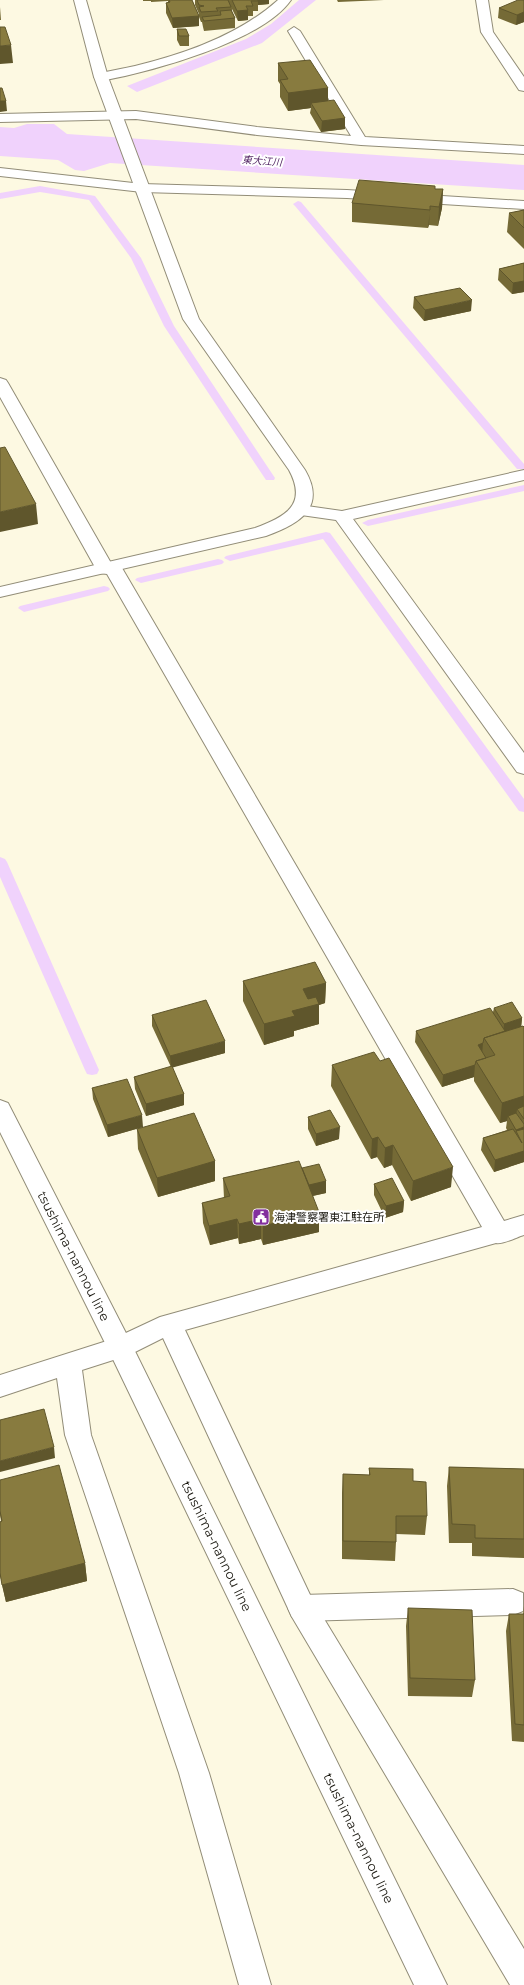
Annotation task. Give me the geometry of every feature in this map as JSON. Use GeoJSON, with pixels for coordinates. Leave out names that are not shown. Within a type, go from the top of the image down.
{"type":"FeatureCollection","features":[{"type":"Feature","properties":{"kind":"street"},"geometry":{"type":"LineString","coordinates":[[0,592],[260,532],[280,525],[300,510],[305,497],[305,484],[297,470],[191,319],[101,77],[80,0]]}},
{"type":"Feature","properties":{"kind":"street"},"geometry":{"type":"LineString","coordinates":[[101,77],[133,72],[192,52],[252,26],[285,0]]}},
{"type":"Feature","properties":{"kind":"street"},"geometry":{"type":"LineString","coordinates":[[482,0],[487,32],[524,87]]}},
{"type":"Feature","properties":{"kind":"street"},"geometry":{"type":"LineString","coordinates":[[294,31],[361,141]]}},
{"type":"Feature","properties":{"kind":"street"},"geometry":{"type":"LineString","coordinates":[[0,118],[117,119],[361,141],[524,150]]}},
{"type":"Feature","properties":{"kind":"street"},"geometry":{"type":"LineString","coordinates":[[0,172],[41,178],[141,185],[347,194],[524,205]]}},
{"type":"Feature","properties":{"kind":"street"},"geometry":{"type":"LineString","coordinates":[[7,186],[41,178]]}},
{"type":"Feature","properties":{"kind":"street"},"geometry":{"type":"LineString","coordinates":[[0,383],[499,1234]]}},
{"type":"Feature","properties":{"kind":"street"},"geometry":{"type":"LineString","coordinates":[[300,510],[342,516],[524,475]]}},
{"type":"Feature","properties":{"kind":"street"},"geometry":{"type":"LineString","coordinates":[[342,516],[524,767]]}},
{"type":"Feature","properties":{"kind":"street","name":"tsushima-nannou line"},"geometry":{"type":"LineString","coordinates":[[0,1109],[120,1347],[431,1985]]}},
{"type":"Feature","properties":{"kind":"street"},"geometry":{"type":"LineString","coordinates":[[0,1386],[120,1347],[169,1324],[499,1234],[524,1225]]}},
{"type":"Feature","properties":{"kind":"street"},"geometry":{"type":"LineString","coordinates":[[169,1324],[302,1608],[524,1979]]}},
{"type":"Feature","properties":{"kind":"street"},"geometry":{"type":"LineString","coordinates":[[68,1363],[78,1435],[194,1773],[255,1985]]}},
{"type":"Feature","properties":{"kind":"street"},"geometry":{"type":"LineString","coordinates":[[302,1608],[513,1602]]}},
{"type":"Feature","properties":{"kind":"water"},"geometry":{"type":"Polygon","coordinates":[[[299,0],[316,0],[262,43],[137,92],[127,86],[246,39],[271,24],[299,0]]]}},
{"type":"Feature","properties":{"kind":"water","name":"東大江川"},"geometry":{"type":"Polygon","coordinates":[[[27,124],[54,124],[67,134],[524,165],[524,190],[110,163],[84,171],[75,170],[58,160],[0,156],[0,127],[14,128],[27,124]]]}},
{"type":"Feature","properties":{"kind":"building"},"geometry":{"type":"Polygon","coordinates":[[[169,0],[192,0],[199,16],[172,18],[166,3],[170,2],[169,0]]]}},
{"type":"Feature","properties":{"kind":"building"},"geometry":{"type":"Polygon","coordinates":[[[197,0],[228,0],[231,7],[216,8],[218,11],[201,12],[199,7],[204,6],[199,5],[197,0]]]}},
{"type":"Feature","properties":{"kind":"building"},"geometry":{"type":"Polygon","coordinates":[[[232,0],[258,1],[251,1],[253,6],[246,6],[248,10],[237,11],[232,0]]]}},
{"type":"Feature","properties":{"kind":"building"},"geometry":{"type":"Polygon","coordinates":[[[518,0],[524,0],[524,12],[517,15],[499,8],[518,0]]]}},
{"type":"Feature","properties":{"kind":"building"},"geometry":{"type":"Polygon","coordinates":[[[231,10],[235,18],[204,21],[202,17],[221,15],[220,11],[231,10]]]}},
{"type":"Feature","properties":{"kind":"building"},"geometry":{"type":"Polygon","coordinates":[[[0,27],[5,27],[11,45],[0,46],[0,27]]]}},
{"type":"Feature","properties":{"kind":"building"},"geometry":{"type":"Polygon","coordinates":[[[177,29],[186,29],[189,36],[179,36],[177,29]]]}},
{"type":"Feature","properties":{"kind":"building"},"geometry":{"type":"Polygon","coordinates":[[[310,60],[328,88],[288,93],[280,80],[288,79],[278,63],[310,60]]]}},
{"type":"Feature","properties":{"kind":"building"},"geometry":{"type":"Polygon","coordinates":[[[0,88],[2,88],[6,101],[0,101],[0,88]]]}},
{"type":"Feature","properties":{"kind":"building"},"geometry":{"type":"Polygon","coordinates":[[[334,100],[345,118],[322,121],[311,103],[334,100]]]}},
{"type":"Feature","properties":{"kind":"building"},"geometry":{"type":"Polygon","coordinates":[[[359,180],[435,186],[435,189],[443,189],[439,207],[430,206],[430,210],[352,203],[359,180]]]}},
{"type":"Feature","properties":{"kind":"building"},"geometry":{"type":"Polygon","coordinates":[[[524,210],[524,228],[509,213],[524,210]]]}},
{"type":"Feature","properties":{"kind":"building"},"geometry":{"type":"Polygon","coordinates":[[[524,263],[524,281],[513,283],[499,269],[524,263]]]}},
{"type":"Feature","properties":{"kind":"building"},"geometry":{"type":"Polygon","coordinates":[[[460,288],[472,300],[425,310],[414,297],[460,288]]]}},
{"type":"Feature","properties":{"kind":"building"},"geometry":{"type":"Polygon","coordinates":[[[5,447],[36,504],[0,512],[0,448],[5,447]]]}},
{"type":"Feature","properties":{"kind":"building"},"geometry":{"type":"Polygon","coordinates":[[[315,962],[326,983],[303,989],[308,999],[316,997],[319,1004],[292,1011],[295,1016],[264,1024],[243,981],[315,962]]]}},
{"type":"Feature","properties":{"kind":"building"},"geometry":{"type":"Polygon","coordinates":[[[206,1000],[225,1041],[170,1056],[152,1015],[206,1000]]]}},
{"type":"Feature","properties":{"kind":"building"},"geometry":{"type":"Polygon","coordinates":[[[512,1002],[522,1018],[504,1024],[494,1008],[512,1002]]]}},
{"type":"Feature","properties":{"kind":"building"},"geometry":{"type":"Polygon","coordinates":[[[490,1008],[505,1031],[484,1038],[483,1043],[478,1045],[486,1058],[476,1061],[475,1065],[443,1075],[416,1031],[490,1008]]]}},
{"type":"Feature","properties":{"kind":"building"},"geometry":{"type":"Polygon","coordinates":[[[523,1026],[524,1096],[502,1103],[476,1061],[495,1055],[484,1038],[523,1026]]]}},
{"type":"Feature","properties":{"kind":"building"},"geometry":{"type":"Polygon","coordinates":[[[374,1052],[380,1061],[389,1058],[453,1167],[413,1181],[393,1145],[385,1148],[378,1137],[372,1139],[332,1065],[374,1052]]]}},
{"type":"Feature","properties":{"kind":"building"},"geometry":{"type":"Polygon","coordinates":[[[172,1066],[184,1094],[146,1104],[134,1077],[172,1066]]]}},
{"type":"Feature","properties":{"kind":"building"},"geometry":{"type":"Polygon","coordinates":[[[127,1079],[142,1115],[107,1125],[92,1088],[127,1079]]]}},
{"type":"Feature","properties":{"kind":"building"},"geometry":{"type":"Polygon","coordinates":[[[524,1106],[524,1119],[517,1109],[524,1106]]]}},
{"type":"Feature","properties":{"kind":"building"},"geometry":{"type":"Polygon","coordinates":[[[330,1110],[340,1127],[316,1134],[308,1117],[330,1110]]]}},
{"type":"Feature","properties":{"kind":"building"},"geometry":{"type":"Polygon","coordinates":[[[194,1113],[215,1161],[157,1178],[137,1129],[194,1113]]]}},
{"type":"Feature","properties":{"kind":"building"},"geometry":{"type":"Polygon","coordinates":[[[516,1113],[524,1124],[524,1127],[516,1130],[508,1116],[516,1113]]]}},
{"type":"Feature","properties":{"kind":"building"},"geometry":{"type":"Polygon","coordinates":[[[513,1129],[522,1143],[516,1131],[524,1129],[524,1151],[495,1160],[483,1138],[513,1129]]]}},
{"type":"Feature","properties":{"kind":"building"},"geometry":{"type":"Polygon","coordinates":[[[299,1161],[319,1212],[263,1226],[261,1219],[239,1224],[237,1219],[209,1226],[202,1203],[230,1196],[223,1178],[299,1161]]]}},
{"type":"Feature","properties":{"kind":"building"},"geometry":{"type":"Polygon","coordinates":[[[319,1164],[326,1181],[309,1185],[302,1168],[319,1164]]]}},
{"type":"Feature","properties":{"kind":"building"},"geometry":{"type":"Polygon","coordinates":[[[392,1178],[404,1201],[386,1206],[374,1184],[392,1178]]]}},
{"type":"Feature","properties":{"kind":"building"},"geometry":{"type":"Polygon","coordinates":[[[44,1409],[54,1447],[0,1461],[0,1420],[44,1409]]]}},
{"type":"Feature","properties":{"kind":"building"},"geometry":{"type":"Polygon","coordinates":[[[59,1465],[85,1563],[2,1585],[0,1573],[0,1522],[2,1521],[0,1511],[0,1480],[59,1465]]]}},
{"type":"Feature","properties":{"kind":"building"},"geometry":{"type":"Polygon","coordinates":[[[449,1467],[524,1469],[524,1539],[475,1538],[475,1525],[452,1524],[449,1467]]]}},
{"type":"Feature","properties":{"kind":"building"},"geometry":{"type":"Polygon","coordinates":[[[369,1468],[413,1469],[413,1481],[426,1482],[427,1516],[396,1516],[396,1542],[343,1541],[343,1474],[370,1475],[369,1468]]]}},
{"type":"Feature","properties":{"kind":"building"},"geometry":{"type":"Polygon","coordinates":[[[408,1608],[472,1610],[475,1680],[410,1678],[408,1608]]]}},
{"type":"Feature","properties":{"kind":"building"},"geometry":{"type":"Polygon","coordinates":[[[509,1614],[524,1614],[524,1725],[515,1724],[509,1614]]]}},
{"type":"Feature","properties":{"kind":"waterway"},"geometry":{"type":"LineString","coordinates":[[0,196],[40,189],[92,198],[136,258],[169,326],[270,478]]}},
{"type":"Feature","properties":{"kind":"waterway"},"geometry":{"type":"LineString","coordinates":[[298,204],[521,467]]}},
{"type":"Feature","properties":{"kind":"waterway"},"geometry":{"type":"LineString","coordinates":[[368,523],[524,488]]}},
{"type":"Feature","properties":{"kind":"waterway"},"geometry":{"type":"LineString","coordinates":[[230,558],[326,535],[524,808]]}},
{"type":"Feature","properties":{"kind":"waterway"},"geometry":{"type":"LineString","coordinates":[[141,580],[218,562]]}},
{"type":"Feature","properties":{"kind":"waterway"},"geometry":{"type":"LineString","coordinates":[[24,608],[104,589]]}},
{"type":"Feature","properties":{"kind":"waterway"},"geometry":{"type":"LineString","coordinates":[[0,862],[92,1070]]}},
{"type":"Feature","properties":{"kind":"place","name":"海津警察署東江駐在所"},"geometry":{"type":"Point","coordinates":[261,1217]}}]}
